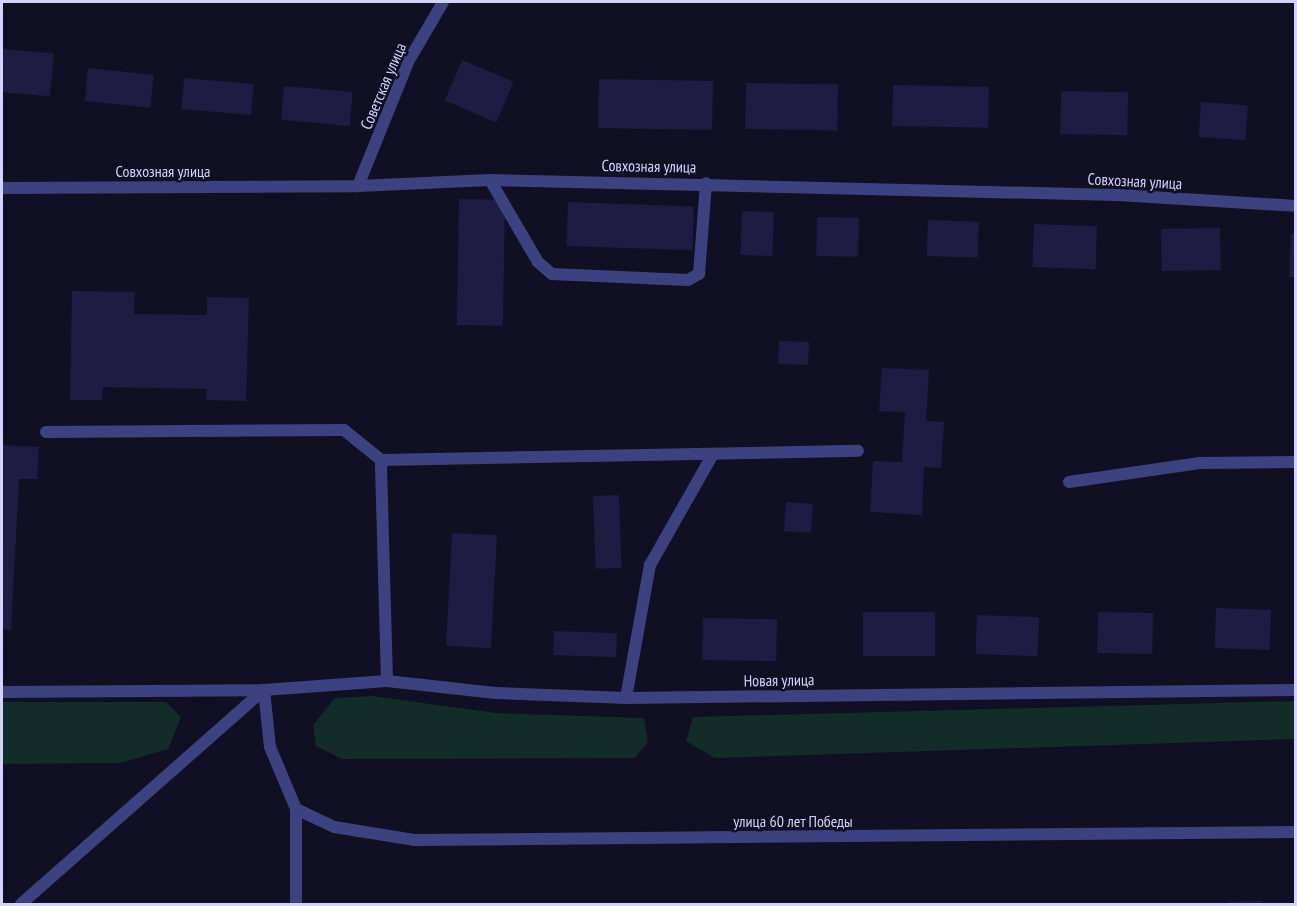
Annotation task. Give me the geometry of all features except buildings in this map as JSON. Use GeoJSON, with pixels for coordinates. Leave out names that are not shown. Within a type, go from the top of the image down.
{"type":"FeatureCollection","features":[{"type":"Feature","properties":{"kind":"street","name":"Советская улица"},"geometry":{"type":"LineString","coordinates":[[358,186],[408,62],[443,2]]}},
{"type":"Feature","properties":{"kind":"street","name":"Совхозная улица"},"geometry":{"type":"LineString","coordinates":[[2,188],[358,186],[490,180],[706,183],[1296,206]]}},
{"type":"Feature","properties":{"kind":"street"},"geometry":{"type":"LineString","coordinates":[[490,180],[538,262],[552,274],[688,280],[699,274],[706,183]]}},
{"type":"Feature","properties":{"kind":"street"},"geometry":{"type":"LineString","coordinates":[[46,432],[344,430],[381,460],[858,451]]}},
{"type":"Feature","properties":{"kind":"street"},"geometry":{"type":"LineString","coordinates":[[626,698],[650,565],[713,454]]}},
{"type":"Feature","properties":{"kind":"street"},"geometry":{"type":"LineString","coordinates":[[381,460],[387,681]]}},
{"type":"Feature","properties":{"kind":"street"},"geometry":{"type":"LineString","coordinates":[[1069,482],[1200,463],[1296,462]]}},
{"type":"Feature","properties":{"kind":"street","name":"Новая улица"},"geometry":{"type":"LineString","coordinates":[[2,692],[264,690],[387,681],[495,693],[626,698],[1296,690]]}},
{"type":"Feature","properties":{"kind":"street"},"geometry":{"type":"LineString","coordinates":[[264,690],[270,747],[296,809],[296,904]]}},
{"type":"Feature","properties":{"kind":"street"},"geometry":{"type":"LineString","coordinates":[[21,904],[264,690]]}},
{"type":"Feature","properties":{"kind":"street","name":"улица 60 лет Победы"},"geometry":{"type":"LineString","coordinates":[[296,809],[334,827],[414,840],[1296,832]]}},
{"type":"Feature","properties":{"kind":"green space"},"geometry":{"type":"Polygon","coordinates":[[[372,696],[496,713],[644,718],[648,742],[635,758],[342,759],[316,746],[313,725],[335,698],[372,696]]]}},
{"type":"Feature","properties":{"kind":"green space"},"geometry":{"type":"Polygon","coordinates":[[[1295,701],[1295,739],[715,758],[686,741],[693,717],[1295,701]]]}},
{"type":"Feature","properties":{"kind":"green space"},"geometry":{"type":"Polygon","coordinates":[[[2,702],[166,702],[181,717],[168,749],[120,763],[2,764],[2,702]]]}}]}
